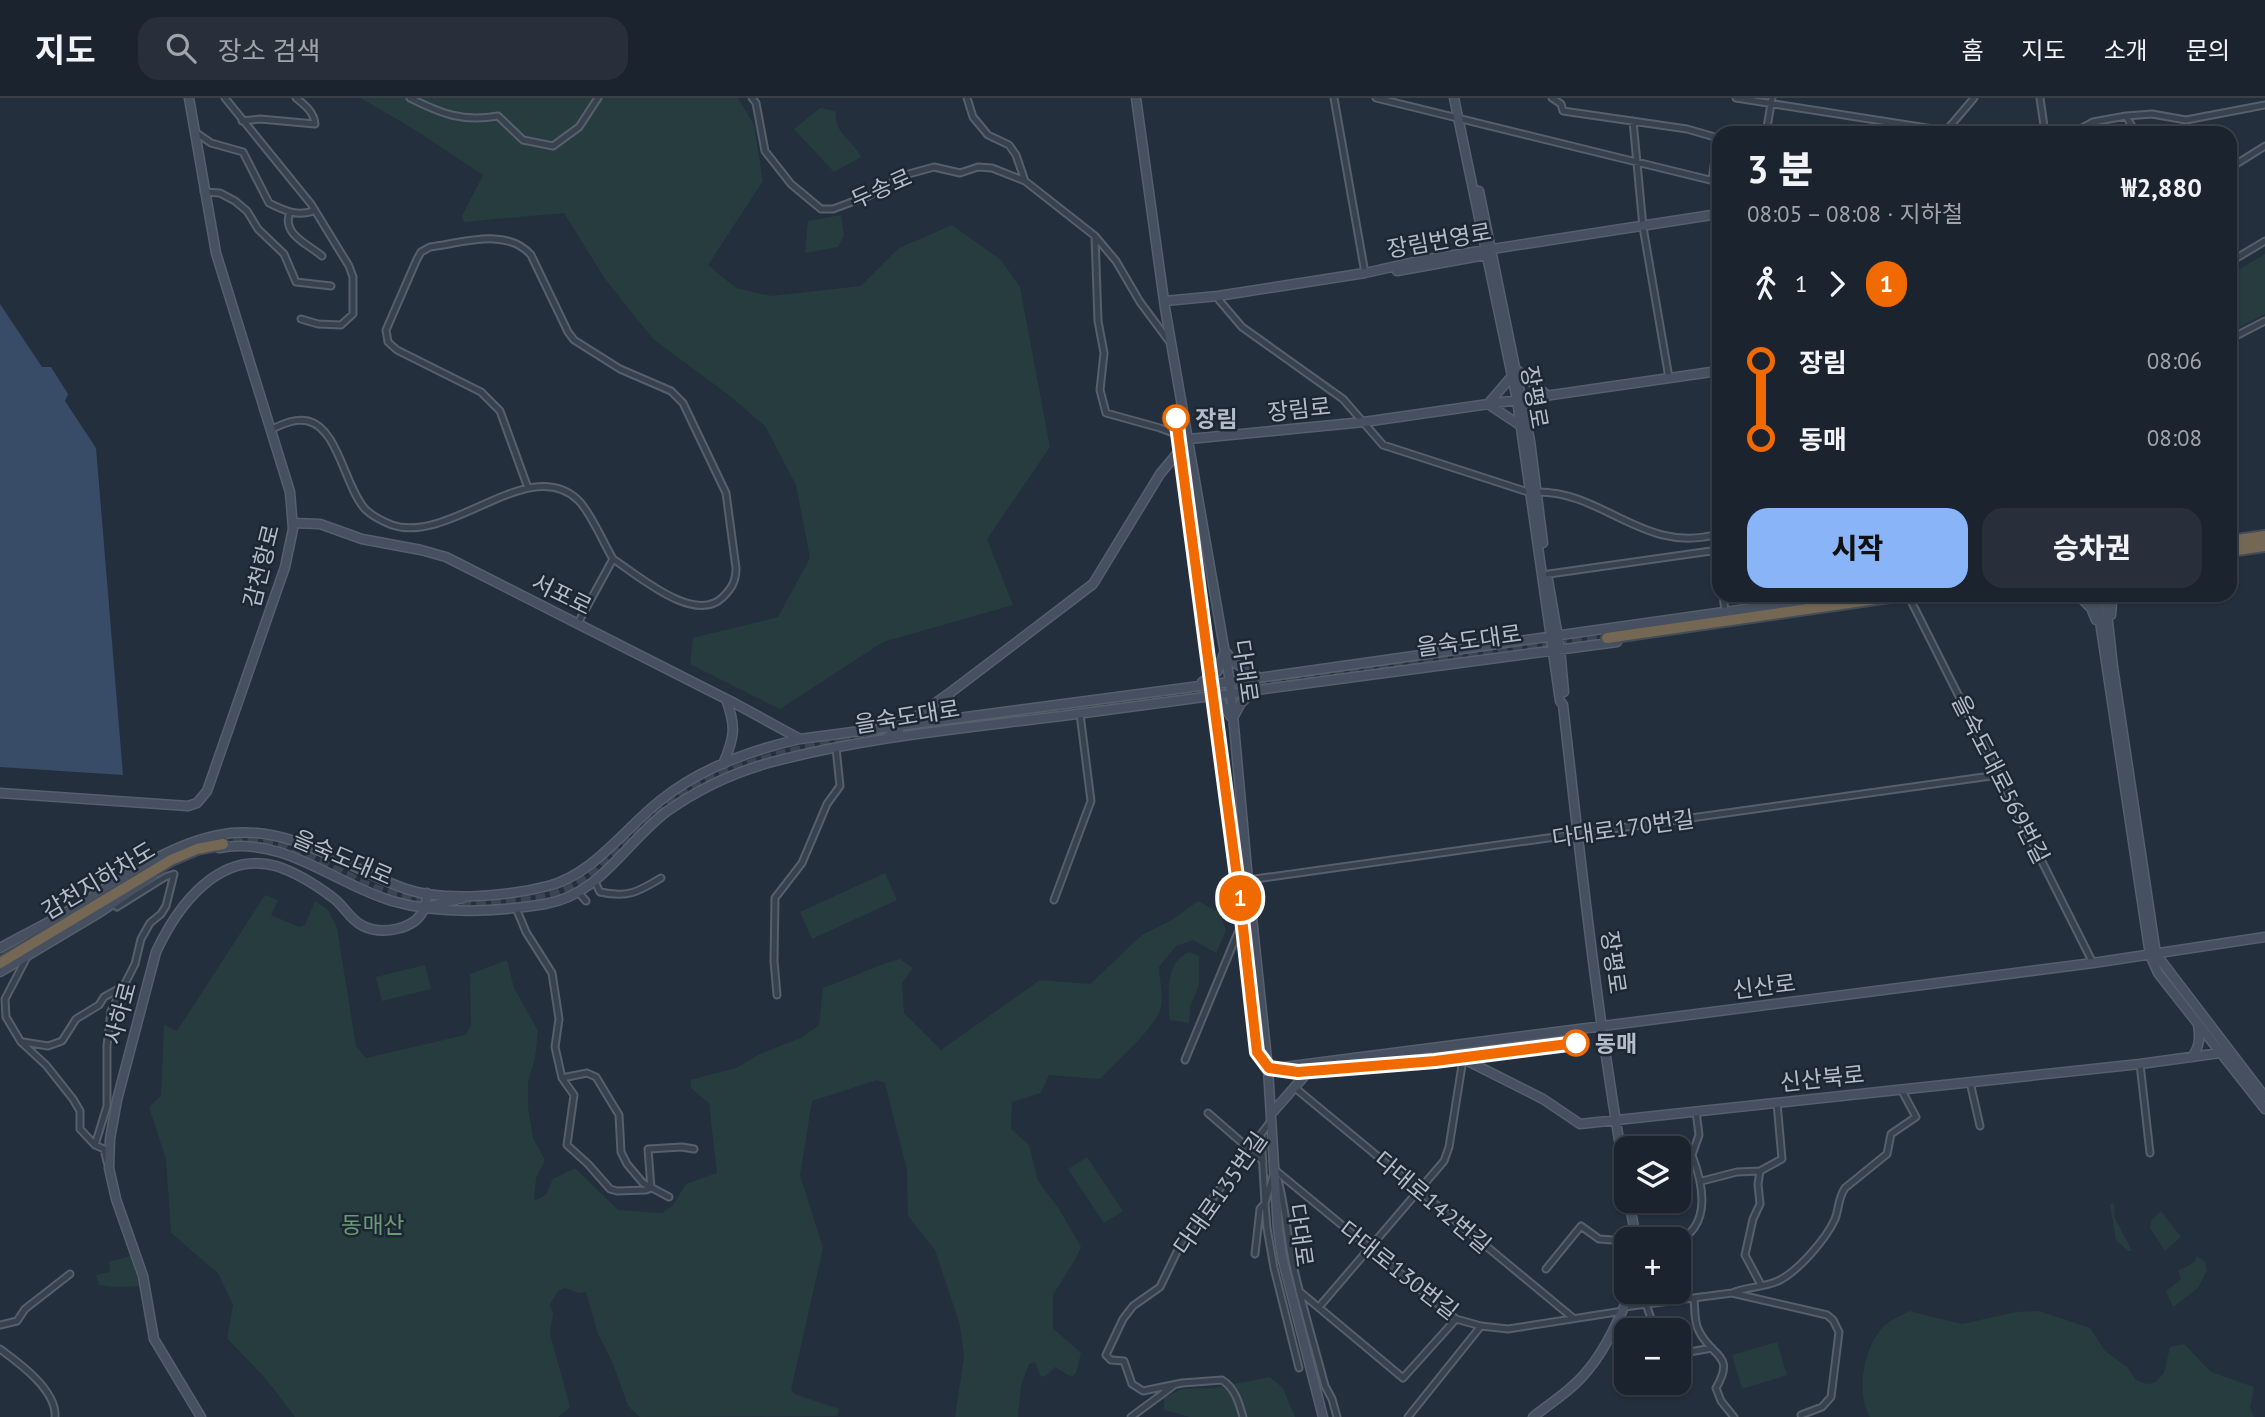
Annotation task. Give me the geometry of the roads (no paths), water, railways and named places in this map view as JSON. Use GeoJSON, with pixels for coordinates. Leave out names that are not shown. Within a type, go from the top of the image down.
{"type":"FeatureCollection","features":[{"type":"Feature","properties":{"kind":"highway"},"geometry":{"type":"LineString","coordinates":[[2237,540],[2265,536]]}},
{"type":"Feature","properties":{"kind":"highway"},"geometry":{"type":"LineString","coordinates":[[2237,550],[2265,546]]}},
{"type":"Feature","properties":{"kind":"highway"},"geometry":{"type":"LineString","coordinates":[[1607,635],[1834,602]]}},
{"type":"Feature","properties":{"kind":"highway","name":"감천지하차도"},"geometry":{"type":"LineString","coordinates":[[0,955],[195,845],[222,841]]}},
{"type":"Feature","properties":{"kind":"highway","name":"감천지하차도"},"geometry":{"type":"LineString","coordinates":[[0,963],[155,868]]}},
{"type":"Feature","properties":{"kind":"street","name":"감천항로"},"geometry":{"type":"LineString","coordinates":[[0,793],[188,806],[197,803],[204,797],[285,566],[293,523],[290,492],[216,253],[189,98]]}},
{"type":"Feature","properties":{"kind":"street"},"geometry":{"type":"LineString","coordinates":[[225,98],[315,210],[349,266],[353,278],[353,314],[341,326],[301,319]]}},
{"type":"Feature","properties":{"kind":"street"},"geometry":{"type":"LineString","coordinates":[[242,121],[260,119],[316,124],[309,109],[296,98]]}},
{"type":"Feature","properties":{"kind":"street"},"geometry":{"type":"LineString","coordinates":[[411,98],[433,110],[461,119],[498,116],[523,140],[553,146],[579,127],[598,98]]}},
{"type":"Feature","properties":{"kind":"street","name":"두송로"},"geometry":{"type":"LineString","coordinates":[[752,98],[756,103],[765,151],[791,184],[821,209],[833,209],[868,196],[905,174],[934,167],[960,173],[978,167],[992,168],[1025,181],[1095,236],[1116,261],[1140,302],[1173,346]]}},
{"type":"Feature","properties":{"kind":"street"},"geometry":{"type":"LineString","coordinates":[[967,98],[973,117],[980,126],[988,135],[1009,145],[1016,155],[1025,181]]}},
{"type":"Feature","properties":{"kind":"street","name":"다대로"},"geometry":{"type":"LineString","coordinates":[[1136,98],[1165,304],[1230,682],[1268,1069],[1282,1257],[1323,1417]]}},
{"type":"Feature","properties":{"kind":"street"},"geometry":{"type":"LineString","coordinates":[[1334,98],[1365,275]]}},
{"type":"Feature","properties":{"kind":"street"},"geometry":{"type":"LineString","coordinates":[[1376,98],[1712,180]]}},
{"type":"Feature","properties":{"kind":"street","name":"장평로"},"geometry":{"type":"LineString","coordinates":[[1456,98],[1520,400],[1556,650],[1560,701],[1563,705],[1577,834],[1618,1136]]}},
{"type":"Feature","properties":{"kind":"street"},"geometry":{"type":"LineString","coordinates":[[1552,98],[1560,104],[1563,111]]}},
{"type":"Feature","properties":{"kind":"street"},"geometry":{"type":"LineString","coordinates":[[1563,111],[1564,98]]}},
{"type":"Feature","properties":{"kind":"street"},"geometry":{"type":"LineString","coordinates":[[1736,98],[1772,101],[1917,126]]}},
{"type":"Feature","properties":{"kind":"street"},"geometry":{"type":"LineString","coordinates":[[1950,126],[1974,98]]}},
{"type":"Feature","properties":{"kind":"street"},"geometry":{"type":"LineString","coordinates":[[2040,98],[2044,126]]}},
{"type":"Feature","properties":{"kind":"street"},"geometry":{"type":"LineString","coordinates":[[1767,126],[1772,101]]}},
{"type":"Feature","properties":{"kind":"street"},"geometry":{"type":"LineString","coordinates":[[2086,126],[2093,122],[2126,116],[2152,114],[2186,120],[2265,105]]}},
{"type":"Feature","properties":{"kind":"street"},"geometry":{"type":"LineString","coordinates":[[1563,111],[1686,129],[1712,136]]}},
{"type":"Feature","properties":{"kind":"street"},"geometry":{"type":"LineString","coordinates":[[2126,116],[2132,126]]}},
{"type":"Feature","properties":{"kind":"street"},"geometry":{"type":"LineString","coordinates":[[1633,121],[1643,227],[1669,378]]}},
{"type":"Feature","properties":{"kind":"street"},"geometry":{"type":"LineString","coordinates":[[195,132],[211,143],[243,152],[267,200],[290,212],[304,214],[315,210]]}},
{"type":"Feature","properties":{"kind":"street"},"geometry":{"type":"LineString","coordinates":[[2237,164],[2265,146]]}},
{"type":"Feature","properties":{"kind":"street"},"geometry":{"type":"LineString","coordinates":[[204,192],[220,193],[247,211],[258,229],[284,254],[296,282],[331,286]]}},
{"type":"Feature","properties":{"kind":"street"},"geometry":{"type":"LineString","coordinates":[[290,212],[287,220],[290,230],[322,256]]}},
{"type":"Feature","properties":{"kind":"street","name":"장림번영로"},"geometry":{"type":"LineString","coordinates":[[1165,304],[1365,275],[1428,259],[1489,252],[1712,215]]}},
{"type":"Feature","properties":{"kind":"street"},"geometry":{"type":"LineString","coordinates":[[883,740],[1093,584],[1160,474],[1189,439],[1106,413],[1100,390],[1104,353],[1098,321],[1095,236]]}},
{"type":"Feature","properties":{"kind":"street"},"geometry":{"type":"LineString","coordinates":[[272,429],[293,421],[307,421],[316,425],[332,444],[354,494],[365,509],[382,521],[404,529],[428,527],[528,488],[550,486],[566,491],[579,501],[613,559],[684,605],[703,606],[719,601],[736,580],[726,493],[683,403],[671,391],[620,369],[574,340],[531,255],[524,247],[511,240],[498,239],[430,247],[421,252],[386,330],[388,342],[397,350],[481,393],[492,402],[500,411],[528,488]]}},
{"type":"Feature","properties":{"kind":"street"},"geometry":{"type":"LineString","coordinates":[[2237,258],[2265,241]]}},
{"type":"Feature","properties":{"kind":"street"},"geometry":{"type":"LineString","coordinates":[[1218,298],[1242,327],[1343,399],[1383,445],[1534,492],[1568,494],[1634,526],[1674,539],[1712,536]]}},
{"type":"Feature","properties":{"kind":"street"},"geometry":{"type":"LineString","coordinates":[[2237,335],[2265,321]]}},
{"type":"Feature","properties":{"kind":"street","name":"장림로"},"geometry":{"type":"LineString","coordinates":[[1189,439],[1364,422],[1712,372]]}},
{"type":"Feature","properties":{"kind":"street"},"geometry":{"type":"LineString","coordinates":[[1521,426],[1488,404],[1514,373],[1548,396]]}},
{"type":"Feature","properties":{"kind":"street","name":"장평로"},"geometry":{"type":"LineString","coordinates":[[1520,400],[1521,426],[1534,492]]}},
{"type":"Feature","properties":{"kind":"street","name":"서포로"},"geometry":{"type":"LineString","coordinates":[[293,523],[320,524],[362,539],[446,557],[800,739]]}},
{"type":"Feature","properties":{"kind":"street"},"geometry":{"type":"LineString","coordinates":[[1545,574],[1712,551]]}},
{"type":"Feature","properties":{"kind":"street"},"geometry":{"type":"LineString","coordinates":[[578,623],[613,559]]}},
{"type":"Feature","properties":{"kind":"street"},"geometry":{"type":"LineString","coordinates":[[1724,602],[1725,611]]}},
{"type":"Feature","properties":{"kind":"street","name":"을숙도대로"},"geometry":{"type":"LineString","coordinates":[[0,972],[114,903],[188,844],[210,837],[232,833],[274,835],[311,846],[407,889],[427,893],[477,895],[531,890],[568,878],[594,860],[663,798],[723,764],[763,748],[800,739],[1230,682],[1791,602]]}},
{"type":"Feature","properties":{"kind":"street","name":"을숙도대로"},"geometry":{"type":"LineString","coordinates":[[0,948],[155,868],[211,849],[261,848],[294,855],[358,888],[390,900],[425,908],[462,911],[551,903],[579,892],[594,882],[664,813],[698,792],[766,764],[804,754],[883,740],[1556,650],[1846,608],[1856,602]]}},
{"type":"Feature","properties":{"kind":"street","name":"을숙도대로569번길"},"geometry":{"type":"LineString","coordinates":[[1910,602],[2093,963]]}},
{"type":"Feature","properties":{"kind":"street"},"geometry":{"type":"LineString","coordinates":[[2085,602],[2105,629]]}},
{"type":"Feature","properties":{"kind":"street"},"geometry":{"type":"LineString","coordinates":[[2098,602],[2105,629],[2153,955],[2158,973],[2198,1025],[2265,1097]]}},
{"type":"Feature","properties":{"kind":"street"},"geometry":{"type":"LineString","coordinates":[[2105,602],[2105,629]]}},
{"type":"Feature","properties":{"kind":"street"},"geometry":{"type":"LineString","coordinates":[[2105,629],[2112,602]]}},
{"type":"Feature","properties":{"kind":"street"},"geometry":{"type":"LineString","coordinates":[[1195,686],[1217,672],[1225,651],[1241,668],[1258,677]]}},
{"type":"Feature","properties":{"kind":"street"},"geometry":{"type":"LineString","coordinates":[[1206,697],[1220,701],[1233,719],[1241,703],[1253,691]]}},
{"type":"Feature","properties":{"kind":"street"},"geometry":{"type":"LineString","coordinates":[[951,692],[945,702],[946,712],[951,718]]}},
{"type":"Feature","properties":{"kind":"street"},"geometry":{"type":"LineString","coordinates":[[723,764],[734,734],[726,699]]}},
{"type":"Feature","properties":{"kind":"street"},"geometry":{"type":"LineString","coordinates":[[1054,900],[1091,801],[1080,714]]}},
{"type":"Feature","properties":{"kind":"street"},"geometry":{"type":"LineString","coordinates":[[800,739],[804,754]]}},
{"type":"Feature","properties":{"kind":"street"},"geometry":{"type":"LineString","coordinates":[[777,995],[775,898],[802,863],[827,804],[840,786],[836,748]]}},
{"type":"Feature","properties":{"kind":"street","name":"다대로170번길"},"geometry":{"type":"LineString","coordinates":[[1248,880],[1998,775]]}},
{"type":"Feature","properties":{"kind":"street","name":"사하로"},"geometry":{"type":"LineString","coordinates":[[201,1417],[154,1339],[143,1276],[108,1168],[117,1100],[156,952],[164,933],[181,908],[208,881],[222,872],[249,864],[276,866],[292,873],[334,897],[354,920],[372,929],[391,930],[405,927],[425,908]]}},
{"type":"Feature","properties":{"kind":"street"},"geometry":{"type":"LineString","coordinates":[[95,1145],[107,1106],[107,1046],[111,1011],[135,964],[141,939],[150,923],[166,906],[174,874],[117,907],[114,903]]}},
{"type":"Feature","properties":{"kind":"street"},"geometry":{"type":"LineString","coordinates":[[594,882],[600,892],[621,896],[661,878]]}},
{"type":"Feature","properties":{"kind":"street"},"geometry":{"type":"LineString","coordinates":[[579,892],[586,901]]}},
{"type":"Feature","properties":{"kind":"street"},"geometry":{"type":"LineString","coordinates":[[427,893],[425,908],[477,895]]}},
{"type":"Feature","properties":{"kind":"street"},"geometry":{"type":"LineString","coordinates":[[516,908],[526,932],[552,973],[559,1019],[555,1047],[562,1078],[574,1095],[567,1145],[610,1189],[646,1191],[651,1188]]}},
{"type":"Feature","properties":{"kind":"street"},"geometry":{"type":"LineString","coordinates":[[1185,1060],[1239,930],[1254,928]]}},
{"type":"Feature","properties":{"kind":"street","name":"신산로"},"geometry":{"type":"LineString","coordinates":[[1268,1069],[2093,963],[2265,937]]}},
{"type":"Feature","properties":{"kind":"street"},"geometry":{"type":"LineString","coordinates":[[2153,955],[2265,1109]]}},
{"type":"Feature","properties":{"kind":"street"},"geometry":{"type":"LineString","coordinates":[[27,957],[5,999],[6,1017],[22,1042],[46,1065],[73,1099],[80,1111],[80,1129],[95,1145],[104,1149],[108,1168]]}},
{"type":"Feature","properties":{"kind":"street"},"geometry":{"type":"LineString","coordinates":[[22,1042],[48,1046],[62,1041],[76,1019],[125,986]]}},
{"type":"Feature","properties":{"kind":"street"},"geometry":{"type":"LineString","coordinates":[[2192,1057],[2200,1040],[2198,1025]]}},
{"type":"Feature","properties":{"kind":"street","name":"신산북로"},"geometry":{"type":"LineString","coordinates":[[1440,1047],[1543,1099],[1576,1123],[2140,1064],[2223,1051]]}},
{"type":"Feature","properties":{"kind":"street"},"geometry":{"type":"LineString","coordinates":[[1319,1307],[1447,1154],[1463,1059]]}},
{"type":"Feature","properties":{"kind":"street"},"geometry":{"type":"LineString","coordinates":[[1272,1117],[1293,1087],[1307,1073],[1324,1062]]}},
{"type":"Feature","properties":{"kind":"street"},"geometry":{"type":"LineString","coordinates":[[2140,1064],[2150,1153]]}},
{"type":"Feature","properties":{"kind":"street"},"geometry":{"type":"LineString","coordinates":[[562,1078],[587,1073],[600,1082],[619,1115],[621,1152],[634,1174],[668,1197]]}},
{"type":"Feature","properties":{"kind":"street"},"geometry":{"type":"LineString","coordinates":[[1970,1082],[1980,1126]]}},
{"type":"Feature","properties":{"kind":"street","name":"다대로142번길"},"geometry":{"type":"LineString","coordinates":[[1293,1087],[1573,1318]]}},
{"type":"Feature","properties":{"kind":"street"},"geometry":{"type":"LineString","coordinates":[[1732,1293],[1778,1281],[1800,1266],[1835,1219],[1840,1195],[1845,1188],[1887,1154],[1891,1134],[1916,1117],[1901,1089]]}},
{"type":"Feature","properties":{"kind":"street"},"geometry":{"type":"LineString","coordinates":[[1702,1181],[1737,1172],[1760,1171],[1782,1159],[1777,1103]]}},
{"type":"Feature","properties":{"kind":"street"},"geometry":{"type":"LineString","coordinates":[[1691,1232],[1700,1217],[1702,1181],[1692,1154],[1699,1135],[1696,1111]]}},
{"type":"Feature","properties":{"kind":"street"},"geometry":{"type":"LineString","coordinates":[[1208,1113],[1263,1161]]}},
{"type":"Feature","properties":{"kind":"street","name":"다대로135번길"},"geometry":{"type":"LineString","coordinates":[[1243,1417],[1237,1396],[1222,1380],[1149,1391],[1138,1390],[1132,1384],[1124,1361],[1108,1358],[1108,1348],[1133,1306],[1160,1287],[1185,1236],[1272,1117]]}},
{"type":"Feature","properties":{"kind":"street"},"geometry":{"type":"LineString","coordinates":[[1261,1134],[1265,1203],[1274,1268],[1299,1368]]}},
{"type":"Feature","properties":{"kind":"street"},"geometry":{"type":"LineString","coordinates":[[651,1188],[648,1149],[694,1149]]}},
{"type":"Feature","properties":{"kind":"street"},"geometry":{"type":"LineString","coordinates":[[1255,1254],[1260,1209],[1265,1203],[1275,1170]]}},
{"type":"Feature","properties":{"kind":"street"},"geometry":{"type":"LineString","coordinates":[[1275,1170],[1285,1205],[1299,1291],[1325,1386],[1337,1417]]}},
{"type":"Feature","properties":{"kind":"street","name":"다대로130번길"},"geometry":{"type":"LineString","coordinates":[[1275,1170],[1456,1319],[1481,1326],[1524,1328],[1646,1304]]}},
{"type":"Feature","properties":{"kind":"street"},"geometry":{"type":"LineString","coordinates":[[1760,1171],[1760,1203],[1753,1219],[1745,1255],[1761,1285]]}},
{"type":"Feature","properties":{"kind":"street"},"geometry":{"type":"LineString","coordinates":[[1546,1269],[1581,1226],[1599,1239],[1614,1240]]}},
{"type":"Feature","properties":{"kind":"street"},"geometry":{"type":"LineString","coordinates":[[0,1325],[17,1321],[25,1309],[70,1274]]}},
{"type":"Feature","properties":{"kind":"street"},"geometry":{"type":"LineString","coordinates":[[1299,1291],[1403,1378],[1456,1319]]}},
{"type":"Feature","properties":{"kind":"street"},"geometry":{"type":"LineString","coordinates":[[1732,1293],[1827,1315],[1837,1325],[1839,1332],[1831,1397],[1822,1407],[1801,1415]]}},
{"type":"Feature","properties":{"kind":"street","name":"다대로130번길"},"geometry":{"type":"LineString","coordinates":[[1691,1298],[1732,1293]]}},
{"type":"Feature","properties":{"kind":"street"},"geometry":{"type":"LineString","coordinates":[[1695,1298],[1698,1331],[1724,1362],[1724,1374],[1716,1388],[1721,1401],[1734,1417]]}},
{"type":"Feature","properties":{"kind":"street"},"geometry":{"type":"LineString","coordinates":[[1533,1417],[1590,1369],[1626,1304]]}},
{"type":"Feature","properties":{"kind":"street"},"geometry":{"type":"LineString","coordinates":[[1646,1304],[1651,1318]]}},
{"type":"Feature","properties":{"kind":"street"},"geometry":{"type":"LineString","coordinates":[[1408,1417],[1481,1326]]}},
{"type":"Feature","properties":{"kind":"street"},"geometry":{"type":"LineString","coordinates":[[1691,1352],[1712,1348]]}},
{"type":"Feature","properties":{"kind":"street"},"geometry":{"type":"LineString","coordinates":[[0,1349],[29,1371],[42,1386],[55,1410],[55,1417]]}},
{"type":"Feature","properties":{"kind":"street"},"geometry":{"type":"LineString","coordinates":[[1130,1417],[1175,1385]]}},
{"type":"Feature","properties":{"kind":"water"},"geometry":{"type":"Polygon","coordinates":[[[0,304],[42,367],[51,367],[68,394],[65,401],[96,448],[123,775],[0,767],[0,304]]]}},
{"type":"Feature","properties":{"kind":"tunnel"},"geometry":{"type":"LineString","coordinates":[[1290,682],[1607,638]]}},
{"type":"Feature","properties":{"kind":"tunnel"},"geometry":{"type":"LineString","coordinates":[[840,739],[1296,677]]}},
{"type":"Feature","properties":{"kind":"tunnel"},"geometry":{"type":"LineString","coordinates":[[233,843],[253,842],[285,846],[381,891],[419,900],[480,905],[539,899],[560,893],[596,872],[657,814],[692,788],[771,758],[848,742]]}},
{"type":"Feature","properties":{"kind":"metro line","name":"1"},"geometry":{"type":"LineString","coordinates":[[1176,418],[1239,892],[1257,1052],[1269,1068],[1298,1072],[1462,1059],[1576,1043]]}},
{"type":"Feature","properties":{"kind":"place","name":"장림"},"geometry":{"type":"Point","coordinates":[1176,418]}},
{"type":"Feature","properties":{"kind":"place","name":"동매"},"geometry":{"type":"Point","coordinates":[1576,1043]}},
{"type":"Feature","properties":{"kind":"park label","name":"동매산"},"geometry":{"type":"Point","coordinates":[373,1224]}}]}
